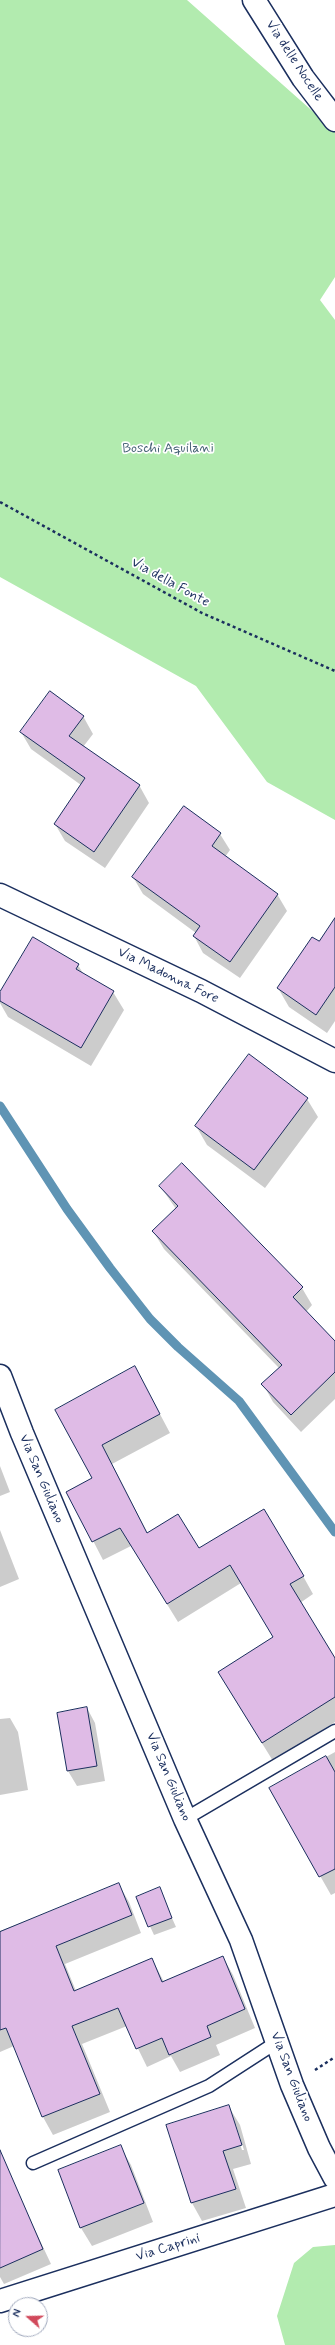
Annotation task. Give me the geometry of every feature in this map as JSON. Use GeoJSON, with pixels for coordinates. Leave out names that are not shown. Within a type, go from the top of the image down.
{"type":"FeatureCollection","features":[{"type":"Feature","properties":{"kind":"street","name":"Via delle Nocelle"},"geometry":{"type":"LineString","coordinates":[[254,0],[302,78],[335,120]]}},
{"type":"Feature","properties":{"kind":"street","name":"Via Madonna Fore"},"geometry":{"type":"LineString","coordinates":[[0,895],[201,991],[335,1060]]}},
{"type":"Feature","properties":{"kind":"street","name":"Via San Giuliano"},"geometry":{"type":"LineString","coordinates":[[0,1376],[22,1433],[186,1819],[241,1940],[277,2042],[312,2133],[335,2178]]}},
{"type":"Feature","properties":{"kind":"street","name":"Via Caprini"},"geometry":{"type":"LineString","coordinates":[[0,2300],[335,2195]]}},
{"type":"Feature","properties":{"kind":"lane"},"geometry":{"type":"LineString","coordinates":[[186,1819],[335,1731]]}},
{"type":"Feature","properties":{"kind":"lane"},"geometry":{"type":"LineString","coordinates":[[33,2163],[209,2086],[277,2042]]}},
{"type":"Feature","properties":{"kind":"path","name":"Via della Fonte"},"geometry":{"type":"LineString","coordinates":[[0,502],[202,613],[335,670]]}},
{"type":"Feature","properties":{"kind":"green space","name":"Boschi Aquilani"},"geometry":{"type":"Polygon","coordinates":[[[0,0],[187,0],[335,131],[335,277],[320,300],[335,320],[335,820],[267,782],[196,686],[0,577],[0,0]]]}},
{"type":"Feature","properties":{"kind":"green space"},"geometry":{"type":"Polygon","coordinates":[[[335,2245],[335,2345],[285,2345],[277,2316],[294,2263],[313,2247],[335,2245]]]}},
{"type":"Feature","properties":{"kind":"building"},"geometry":{"type":"Polygon","coordinates":[[[50,691],[84,716],[69,736],[140,785],[94,852],[54,824],[85,778],[20,732],[50,691]]]}},
{"type":"Feature","properties":{"kind":"building"},"geometry":{"type":"Polygon","coordinates":[[[184,806],[221,833],[212,846],[278,894],[230,962],[193,936],[200,926],[132,877],[184,806]]]}},
{"type":"Feature","properties":{"kind":"building"},"geometry":{"type":"Polygon","coordinates":[[[335,918],[335,987],[316,1015],[277,988],[312,937],[319,941],[335,918]]]}},
{"type":"Feature","properties":{"kind":"building"},"geometry":{"type":"Polygon","coordinates":[[[33,937],[79,964],[76,969],[114,991],[81,1048],[0,1001],[0,992],[33,937]]]}},
{"type":"Feature","properties":{"kind":"building"},"geometry":{"type":"Polygon","coordinates":[[[249,1054],[308,1098],[254,1170],[195,1126],[249,1054]]]}},
{"type":"Feature","properties":{"kind":"building"},"geometry":{"type":"Polygon","coordinates":[[[182,1163],[303,1287],[293,1297],[335,1341],[335,1372],[291,1415],[261,1384],[282,1365],[152,1231],[178,1206],[159,1186],[182,1163]]]}},
{"type":"Feature","properties":{"kind":"building"},"geometry":{"type":"Polygon","coordinates":[[[135,1366],[160,1414],[102,1445],[147,1533],[178,1514],[199,1548],[264,1509],[304,1576],[290,1584],[335,1658],[335,1697],[262,1743],[218,1672],[273,1637],[230,1565],[167,1604],[120,1528],[92,1542],[66,1492],[92,1478],[55,1410],[135,1366]]]}},
{"type":"Feature","properties":{"kind":"building"},"geometry":{"type":"Polygon","coordinates":[[[87,1707],[97,1766],[67,1771],[57,1713],[87,1707]]]}},
{"type":"Feature","properties":{"kind":"building"},"geometry":{"type":"Polygon","coordinates":[[[326,1756],[335,1772],[335,1869],[319,1877],[269,1788],[326,1756]]]}},
{"type":"Feature","properties":{"kind":"building"},"geometry":{"type":"Polygon","coordinates":[[[119,1883],[132,1915],[56,1946],[74,1991],[152,1958],[162,1982],[223,1956],[245,2009],[207,2026],[211,2037],[169,2055],[162,2038],[136,2049],[118,2008],[72,2026],[100,2094],[42,2117],[6,2028],[0,2030],[0,1932],[119,1883]]]}},
{"type":"Feature","properties":{"kind":"building"},"geometry":{"type":"Polygon","coordinates":[[[160,1887],[172,1918],[148,1927],[136,1897],[160,1887]]]}},
{"type":"Feature","properties":{"kind":"building"},"geometry":{"type":"Polygon","coordinates":[[[229,2105],[242,2145],[223,2151],[236,2189],[191,2203],[166,2125],[229,2105]]]}},
{"type":"Feature","properties":{"kind":"building"},"geometry":{"type":"Polygon","coordinates":[[[121,2145],[144,2203],[80,2228],[58,2170],[121,2145]]]}},
{"type":"Feature","properties":{"kind":"building"},"geometry":{"type":"Polygon","coordinates":[[[0,2150],[43,2249],[0,2268],[0,2150]]]}},
{"type":"Feature","properties":{"kind":"waterway"},"geometry":{"type":"LineString","coordinates":[[0,1106],[67,1209],[110,1268],[150,1319],[178,1347],[239,1401],[335,1532]]}}]}
